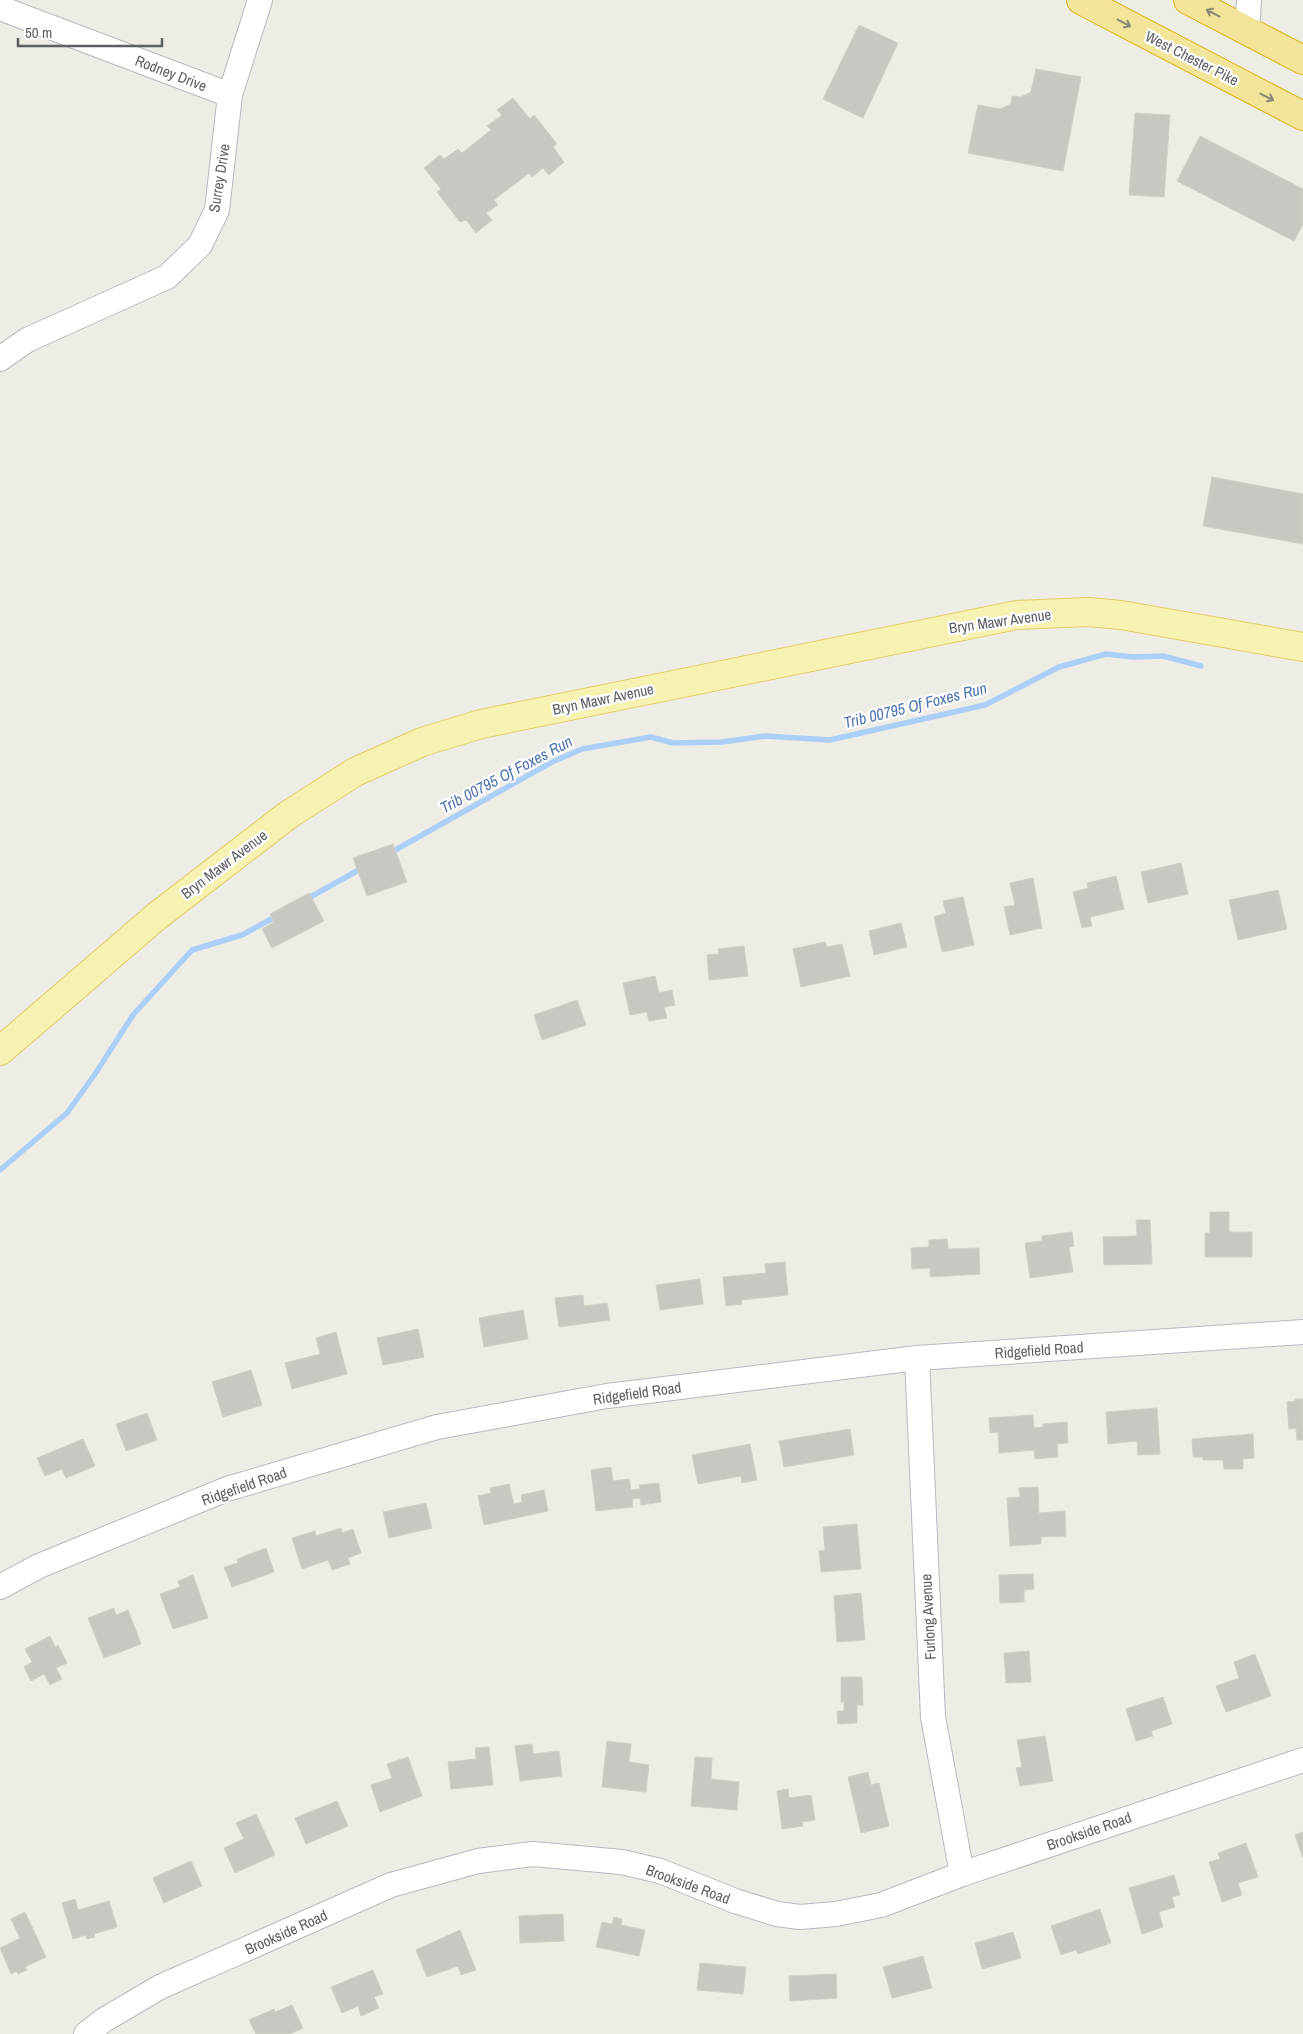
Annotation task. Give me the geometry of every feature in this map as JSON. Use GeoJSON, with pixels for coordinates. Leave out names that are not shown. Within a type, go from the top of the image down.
{"type":"FeatureCollection","features":[{"type":"Feature","properties":{"kind":"highway","name":"West Chester Pike"},"geometry":{"type":"LineString","coordinates":[[1081,0],[1303,116]]}},
{"type":"Feature","properties":{"kind":"highway"},"geometry":{"type":"LineString","coordinates":[[1188,0],[1303,60]]}},
{"type":"Feature","properties":{"kind":"main road","name":"Bryn Mawr Avenue"},"geometry":{"type":"LineString","coordinates":[[0,1051],[157,916],[288,815],[355,772],[422,742],[501,720],[1017,615],[1088,612],[1121,615],[1303,647]]}},
{"type":"Feature","properties":{"kind":"street","name":"Surrey Drive"},"geometry":{"type":"LineString","coordinates":[[0,359],[27,340],[167,278],[200,245],[217,210],[230,95],[260,0]]}},
{"type":"Feature","properties":{"kind":"street"},"geometry":{"type":"LineString","coordinates":[[1246,31],[1249,0]]}},
{"type":"Feature","properties":{"kind":"street","name":"Rodney Drive"},"geometry":{"type":"LineString","coordinates":[[0,8],[230,95]]}},
{"type":"Feature","properties":{"kind":"street","name":"Ridgefield Road"},"geometry":{"type":"LineString","coordinates":[[0,1587],[39,1566],[227,1489],[437,1427],[606,1396],[917,1358],[1303,1332]]}},
{"type":"Feature","properties":{"kind":"street","name":"Furlong Avenue"},"geometry":{"type":"LineString","coordinates":[[917,1358],[933,1718],[962,1874]]}},
{"type":"Feature","properties":{"kind":"street","name":"Brookside Road"},"geometry":{"type":"LineString","coordinates":[[86,2034],[104,2020],[160,1987],[391,1885],[478,1861],[532,1854],[622,1862],[660,1871],[735,1901],[777,1914],[800,1917],[836,1914],[881,1905],[962,1874],[1303,1760]]}},
{"type":"Feature","properties":{"kind":"building"},"geometry":{"type":"Polygon","coordinates":[[[859,25],[898,43],[863,118],[823,99],[859,25]]]}},
{"type":"Feature","properties":{"kind":"building"},"geometry":{"type":"Polygon","coordinates":[[[1036,69],[1081,77],[1063,171],[968,153],[978,105],[1000,109],[1011,104],[1012,96],[1021,97],[1031,92],[1036,69]]]}},
{"type":"Feature","properties":{"kind":"building"},"geometry":{"type":"Polygon","coordinates":[[[513,98],[530,119],[534,115],[557,144],[553,147],[564,162],[549,175],[543,168],[532,177],[529,173],[494,200],[498,205],[486,213],[492,220],[476,233],[466,220],[460,222],[437,192],[441,189],[424,168],[440,155],[444,159],[458,149],[462,153],[491,130],[487,126],[502,115],[497,110],[513,98]]]}},
{"type":"Feature","properties":{"kind":"building"},"geometry":{"type":"Polygon","coordinates":[[[1135,113],[1170,115],[1164,197],[1129,195],[1135,113]]]}},
{"type":"Feature","properties":{"kind":"building"},"geometry":{"type":"Polygon","coordinates":[[[1200,136],[1303,189],[1303,224],[1294,241],[1177,181],[1200,136]]]}},
{"type":"Feature","properties":{"kind":"building"},"geometry":{"type":"Polygon","coordinates":[[[1212,477],[1303,494],[1303,544],[1203,526],[1212,477]]]}},
{"type":"Feature","properties":{"kind":"building"},"geometry":{"type":"Polygon","coordinates":[[[393,844],[407,882],[367,896],[353,858],[393,844]]]}},
{"type":"Feature","properties":{"kind":"building"},"geometry":{"type":"Polygon","coordinates":[[[1181,863],[1188,894],[1148,903],[1141,872],[1181,863]]]}},
{"type":"Feature","properties":{"kind":"building"},"geometry":{"type":"Polygon","coordinates":[[[1116,876],[1124,909],[1090,917],[1092,926],[1082,928],[1073,892],[1088,888],[1087,883],[1116,876]]]}},
{"type":"Feature","properties":{"kind":"building"},"geometry":{"type":"Polygon","coordinates":[[[1033,878],[1042,928],[1010,935],[1004,907],[1015,905],[1010,883],[1033,878]]]}},
{"type":"Feature","properties":{"kind":"building"},"geometry":{"type":"Polygon","coordinates":[[[1278,890],[1287,929],[1238,940],[1229,900],[1278,890]]]}},
{"type":"Feature","properties":{"kind":"building"},"geometry":{"type":"Polygon","coordinates":[[[309,893],[324,921],[272,948],[262,929],[274,922],[270,914],[309,893]]]}},
{"type":"Feature","properties":{"kind":"building"},"geometry":{"type":"Polygon","coordinates":[[[963,897],[974,945],[942,952],[934,917],[946,913],[943,901],[963,897]]]}},
{"type":"Feature","properties":{"kind":"building"},"geometry":{"type":"Polygon","coordinates":[[[901,923],[907,947],[874,955],[869,931],[901,923]]]}},
{"type":"Feature","properties":{"kind":"building"},"geometry":{"type":"Polygon","coordinates":[[[825,942],[827,947],[842,944],[850,976],[801,987],[793,949],[825,942]]]}},
{"type":"Feature","properties":{"kind":"building"},"geometry":{"type":"Polygon","coordinates":[[[744,946],[748,976],[709,980],[707,955],[719,954],[718,949],[744,946]]]}},
{"type":"Feature","properties":{"kind":"building"},"geometry":{"type":"Polygon","coordinates":[[[655,976],[659,993],[672,990],[675,1005],[664,1007],[667,1018],[649,1021],[647,1012],[630,1015],[623,983],[655,976]]]}},
{"type":"Feature","properties":{"kind":"building"},"geometry":{"type":"Polygon","coordinates":[[[577,1000],[586,1025],[542,1040],[534,1015],[577,1000]]]}},
{"type":"Feature","properties":{"kind":"building"},"geometry":{"type":"Polygon","coordinates":[[[1210,1212],[1229,1212],[1229,1232],[1252,1232],[1252,1257],[1205,1257],[1205,1233],[1210,1233],[1210,1212]]]}},
{"type":"Feature","properties":{"kind":"building"},"geometry":{"type":"Polygon","coordinates":[[[1136,1220],[1150,1220],[1152,1264],[1104,1265],[1103,1237],[1137,1236],[1136,1220]]]}},
{"type":"Feature","properties":{"kind":"building"},"geometry":{"type":"Polygon","coordinates":[[[1072,1232],[1074,1246],[1069,1247],[1073,1272],[1030,1278],[1025,1243],[1042,1241],[1042,1236],[1072,1232]]]}},
{"type":"Feature","properties":{"kind":"building"},"geometry":{"type":"Polygon","coordinates":[[[947,1239],[948,1249],[979,1248],[980,1274],[930,1277],[930,1268],[912,1269],[911,1248],[929,1247],[929,1240],[947,1239]]]}},
{"type":"Feature","properties":{"kind":"building"},"geometry":{"type":"Polygon","coordinates":[[[785,1262],[788,1295],[741,1300],[742,1304],[726,1306],[723,1277],[766,1273],[765,1264],[785,1262]]]}},
{"type":"Feature","properties":{"kind":"building"},"geometry":{"type":"Polygon","coordinates":[[[700,1279],[703,1304],[660,1310],[656,1285],[700,1279]]]}},
{"type":"Feature","properties":{"kind":"building"},"geometry":{"type":"Polygon","coordinates":[[[583,1295],[584,1306],[607,1303],[610,1320],[559,1327],[555,1298],[583,1295]]]}},
{"type":"Feature","properties":{"kind":"building"},"geometry":{"type":"Polygon","coordinates":[[[523,1310],[528,1339],[484,1347],[479,1318],[523,1310]]]}},
{"type":"Feature","properties":{"kind":"building"},"geometry":{"type":"Polygon","coordinates":[[[418,1329],[424,1357],[383,1365],[377,1338],[418,1329]]]}},
{"type":"Feature","properties":{"kind":"building"},"geometry":{"type":"Polygon","coordinates":[[[336,1332],[347,1374],[292,1389],[285,1363],[320,1354],[316,1338],[336,1332]]]}},
{"type":"Feature","properties":{"kind":"building"},"geometry":{"type":"Polygon","coordinates":[[[251,1370],[262,1405],[223,1417],[212,1382],[251,1370]]]}},
{"type":"Feature","properties":{"kind":"building"},"geometry":{"type":"Polygon","coordinates":[[[1295,1399],[1303,1399],[1303,1440],[1297,1440],[1296,1428],[1289,1429],[1287,1402],[1295,1401],[1295,1399]]]}},
{"type":"Feature","properties":{"kind":"building"},"geometry":{"type":"Polygon","coordinates":[[[1157,1408],[1160,1454],[1138,1455],[1137,1441],[1108,1444],[1106,1412],[1157,1408]]]}},
{"type":"Feature","properties":{"kind":"building"},"geometry":{"type":"Polygon","coordinates":[[[147,1413],[157,1440],[126,1451],[116,1424],[147,1413]]]}},
{"type":"Feature","properties":{"kind":"building"},"geometry":{"type":"Polygon","coordinates":[[[1033,1415],[1034,1428],[1043,1427],[1043,1424],[1067,1422],[1068,1443],[1057,1444],[1058,1457],[1035,1459],[1034,1450],[999,1453],[998,1432],[990,1433],[989,1418],[1033,1415]]]}},
{"type":"Feature","properties":{"kind":"building"},"geometry":{"type":"Polygon","coordinates":[[[850,1429],[854,1455],[784,1467],[779,1441],[850,1429]]]}},
{"type":"Feature","properties":{"kind":"building"},"geometry":{"type":"Polygon","coordinates":[[[1253,1434],[1254,1458],[1243,1459],[1243,1469],[1224,1469],[1223,1460],[1203,1460],[1203,1457],[1193,1457],[1192,1439],[1253,1434]]]}},
{"type":"Feature","properties":{"kind":"building"},"geometry":{"type":"Polygon","coordinates":[[[83,1439],[95,1466],[66,1478],[62,1469],[45,1476],[37,1458],[83,1439]]]}},
{"type":"Feature","properties":{"kind":"building"},"geometry":{"type":"Polygon","coordinates":[[[750,1444],[757,1480],[742,1483],[741,1476],[698,1484],[692,1455],[750,1444]]]}},
{"type":"Feature","properties":{"kind":"building"},"geometry":{"type":"Polygon","coordinates":[[[611,1467],[613,1481],[629,1479],[631,1490],[640,1489],[639,1485],[659,1483],[661,1502],[641,1505],[640,1498],[632,1499],[633,1507],[596,1511],[591,1470],[611,1467]]]}},
{"type":"Feature","properties":{"kind":"building"},"geometry":{"type":"Polygon","coordinates":[[[509,1484],[514,1504],[522,1502],[521,1495],[544,1490],[548,1511],[484,1525],[478,1496],[491,1493],[490,1488],[509,1484]]]}},
{"type":"Feature","properties":{"kind":"building"},"geometry":{"type":"Polygon","coordinates":[[[1038,1487],[1039,1513],[1065,1511],[1066,1536],[1041,1537],[1041,1544],[1010,1546],[1007,1498],[1020,1497],[1019,1488],[1038,1487]]]}},
{"type":"Feature","properties":{"kind":"building"},"geometry":{"type":"Polygon","coordinates":[[[426,1503],[432,1528],[389,1538],[383,1512],[426,1503]]]}},
{"type":"Feature","properties":{"kind":"building"},"geometry":{"type":"Polygon","coordinates":[[[857,1524],[861,1569],[821,1572],[819,1551],[825,1550],[823,1527],[857,1524]]]}},
{"type":"Feature","properties":{"kind":"building"},"geometry":{"type":"Polygon","coordinates":[[[341,1528],[342,1533],[353,1529],[361,1553],[348,1558],[350,1564],[332,1570],[328,1560],[302,1569],[292,1538],[315,1531],[316,1536],[341,1528]]]}},
{"type":"Feature","properties":{"kind":"building"},"geometry":{"type":"Polygon","coordinates":[[[266,1548],[274,1572],[232,1587],[224,1567],[238,1563],[237,1559],[266,1548]]]}},
{"type":"Feature","properties":{"kind":"building"},"geometry":{"type":"Polygon","coordinates":[[[1033,1574],[1034,1589],[1024,1590],[1024,1602],[1000,1603],[999,1575],[1033,1574]]]}},
{"type":"Feature","properties":{"kind":"building"},"geometry":{"type":"Polygon","coordinates":[[[193,1575],[208,1618],[173,1629],[160,1594],[180,1587],[178,1581],[193,1575]]]}},
{"type":"Feature","properties":{"kind":"building"},"geometry":{"type":"Polygon","coordinates":[[[861,1593],[865,1640],[837,1642],[834,1596],[861,1593]]]}},
{"type":"Feature","properties":{"kind":"building"},"geometry":{"type":"Polygon","coordinates":[[[114,1608],[116,1615],[128,1610],[141,1644],[104,1658],[88,1618],[114,1608]]]}},
{"type":"Feature","properties":{"kind":"building"},"geometry":{"type":"Polygon","coordinates":[[[50,1636],[55,1647],[58,1645],[67,1663],[56,1668],[62,1679],[50,1685],[44,1674],[31,1681],[24,1667],[32,1662],[25,1649],[50,1636]]]}},
{"type":"Feature","properties":{"kind":"building"},"geometry":{"type":"Polygon","coordinates":[[[1029,1651],[1031,1682],[1006,1683],[1004,1653],[1029,1651]]]}},
{"type":"Feature","properties":{"kind":"building"},"geometry":{"type":"Polygon","coordinates":[[[1255,1654],[1271,1696],[1226,1712],[1216,1686],[1239,1678],[1234,1662],[1255,1654]]]}},
{"type":"Feature","properties":{"kind":"building"},"geometry":{"type":"Polygon","coordinates":[[[841,1677],[862,1677],[863,1705],[857,1705],[857,1723],[838,1724],[837,1711],[844,1711],[844,1702],[841,1702],[841,1677]]]}},
{"type":"Feature","properties":{"kind":"building"},"geometry":{"type":"Polygon","coordinates":[[[1163,1697],[1172,1724],[1151,1731],[1153,1736],[1136,1741],[1126,1709],[1163,1697]]]}},
{"type":"Feature","properties":{"kind":"building"},"geometry":{"type":"Polygon","coordinates":[[[1045,1736],[1053,1781],[1020,1786],[1016,1768],[1022,1767],[1017,1740],[1045,1736]]]}},
{"type":"Feature","properties":{"kind":"building"},"geometry":{"type":"Polygon","coordinates":[[[607,1741],[631,1744],[629,1762],[649,1765],[646,1792],[602,1787],[607,1741]]]}},
{"type":"Feature","properties":{"kind":"building"},"geometry":{"type":"Polygon","coordinates":[[[532,1744],[533,1754],[559,1751],[562,1776],[520,1781],[515,1746],[532,1744]]]}},
{"type":"Feature","properties":{"kind":"building"},"geometry":{"type":"Polygon","coordinates":[[[489,1747],[493,1785],[451,1789],[448,1762],[476,1759],[475,1748],[489,1747]]]}},
{"type":"Feature","properties":{"kind":"building"},"geometry":{"type":"Polygon","coordinates":[[[408,1757],[422,1796],[380,1812],[371,1785],[392,1778],[387,1764],[408,1757]]]}},
{"type":"Feature","properties":{"kind":"building"},"geometry":{"type":"Polygon","coordinates":[[[695,1757],[712,1758],[711,1779],[739,1782],[737,1810],[691,1806],[695,1757]]]}},
{"type":"Feature","properties":{"kind":"building"},"geometry":{"type":"Polygon","coordinates":[[[868,1772],[871,1785],[879,1783],[889,1826],[861,1833],[848,1777],[868,1772]]]}},
{"type":"Feature","properties":{"kind":"building"},"geometry":{"type":"Polygon","coordinates":[[[788,1789],[789,1798],[811,1795],[815,1820],[802,1822],[803,1826],[782,1829],[777,1791],[788,1789]]]}},
{"type":"Feature","properties":{"kind":"building"},"geometry":{"type":"Polygon","coordinates":[[[337,1801],[348,1826],[306,1844],[295,1818],[337,1801]]]}},
{"type":"Feature","properties":{"kind":"building"},"geometry":{"type":"Polygon","coordinates":[[[256,1814],[275,1855],[235,1873],[224,1848],[244,1839],[236,1823],[256,1814]]]}},
{"type":"Feature","properties":{"kind":"building"},"geometry":{"type":"Polygon","coordinates":[[[1303,1832],[1303,1858],[1295,1835],[1303,1832]]]}},
{"type":"Feature","properties":{"kind":"building"},"geometry":{"type":"Polygon","coordinates":[[[1246,1843],[1258,1877],[1238,1883],[1242,1895],[1222,1902],[1209,1862],[1220,1859],[1218,1853],[1246,1843]]]}},
{"type":"Feature","properties":{"kind":"building"},"geometry":{"type":"Polygon","coordinates":[[[191,1861],[202,1886],[164,1903],[153,1878],[191,1861]]]}},
{"type":"Feature","properties":{"kind":"building"},"geometry":{"type":"Polygon","coordinates":[[[1174,1875],[1180,1895],[1172,1897],[1175,1907],[1159,1912],[1163,1927],[1142,1934],[1129,1888],[1174,1875]]]}},
{"type":"Feature","properties":{"kind":"building"},"geometry":{"type":"Polygon","coordinates":[[[75,1899],[78,1910],[109,1901],[117,1927],[94,1934],[95,1937],[87,1939],[86,1935],[73,1939],[62,1903],[75,1899]]]}},
{"type":"Feature","properties":{"kind":"building"},"geometry":{"type":"Polygon","coordinates":[[[1100,1909],[1111,1943],[1078,1954],[1076,1950],[1061,1955],[1051,1926],[1100,1909]]]}},
{"type":"Feature","properties":{"kind":"building"},"geometry":{"type":"Polygon","coordinates":[[[25,1912],[46,1957],[25,1967],[27,1970],[18,1974],[17,1971],[11,1974],[0,1948],[20,1938],[11,1919],[25,1912]]]}},
{"type":"Feature","properties":{"kind":"building"},"geometry":{"type":"Polygon","coordinates":[[[563,1914],[564,1941],[520,1943],[519,1916],[563,1914]]]}},
{"type":"Feature","properties":{"kind":"building"},"geometry":{"type":"Polygon","coordinates":[[[614,1917],[622,1919],[621,1925],[645,1930],[639,1956],[596,1947],[602,1922],[612,1924],[614,1917]]]}},
{"type":"Feature","properties":{"kind":"building"},"geometry":{"type":"Polygon","coordinates":[[[460,1930],[476,1970],[461,1975],[458,1966],[427,1977],[416,1950],[460,1930]]]}},
{"type":"Feature","properties":{"kind":"building"},"geometry":{"type":"Polygon","coordinates":[[[1013,1932],[1021,1958],[982,1969],[975,1943],[1013,1932]]]}},
{"type":"Feature","properties":{"kind":"building"},"geometry":{"type":"Polygon","coordinates":[[[923,1956],[932,1988],[892,1998],[883,1967],[923,1956]]]}},
{"type":"Feature","properties":{"kind":"building"},"geometry":{"type":"Polygon","coordinates":[[[700,1963],[746,1967],[743,1994],[697,1990],[700,1963]]]}},
{"type":"Feature","properties":{"kind":"building"},"geometry":{"type":"Polygon","coordinates":[[[373,1970],[383,1994],[374,1997],[379,2008],[361,2016],[358,2006],[342,2013],[331,1987],[373,1970]]]}},
{"type":"Feature","properties":{"kind":"building"},"geometry":{"type":"Polygon","coordinates":[[[836,1974],[837,1998],[790,2001],[789,1976],[836,1974]]]}},
{"type":"Feature","properties":{"kind":"building"},"geometry":{"type":"Polygon","coordinates":[[[292,2005],[303,2028],[290,2034],[256,2034],[249,2020],[274,2009],[275,2012],[292,2005]]]}},
{"type":"Feature","properties":{"kind":"waterway","name":"Trib 00795 Of Foxes Run"},"geometry":{"type":"LineString","coordinates":[[390,853],[552,762],[582,749],[651,737],[673,743],[722,742],[765,736],[830,740],[985,705],[1059,667],[1106,654],[1133,657],[1163,656],[1201,666]]}},
{"type":"Feature","properties":{"kind":"waterway","name":"Trib 00795 Of Foxes Run"},"geometry":{"type":"LineString","coordinates":[[305,900],[364,867]]}},
{"type":"Feature","properties":{"kind":"waterway","name":"Trib 00795 Of Foxes Run"},"geometry":{"type":"LineString","coordinates":[[0,1170],[67,1113],[133,1015],[192,950],[242,935],[277,916]]}}]}
